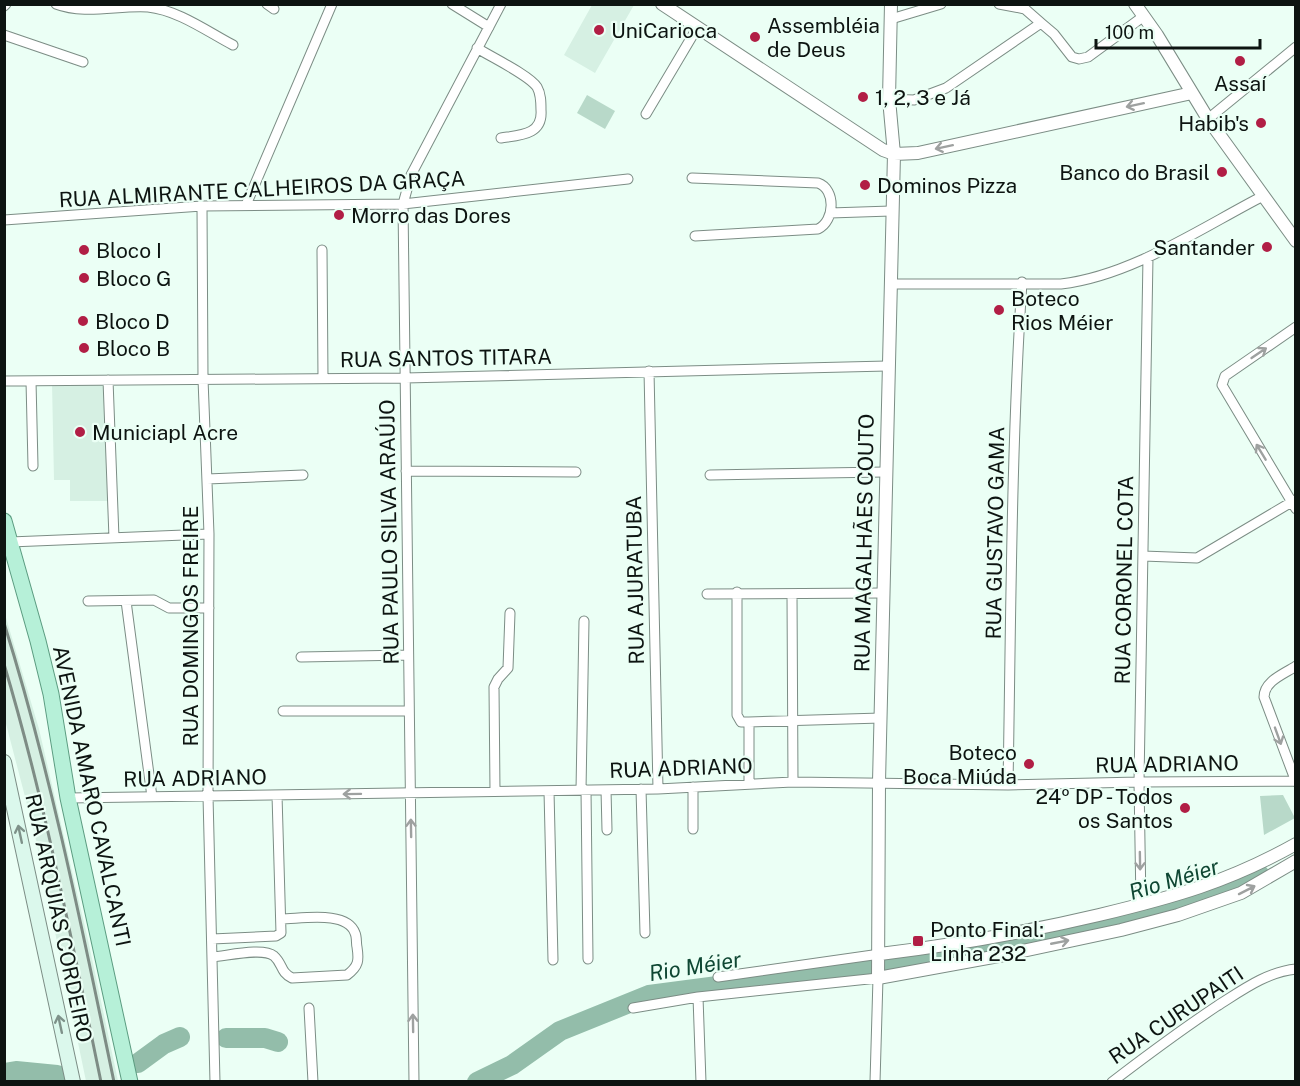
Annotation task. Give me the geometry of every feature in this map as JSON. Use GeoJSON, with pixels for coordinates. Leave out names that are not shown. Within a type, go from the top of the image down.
{"type":"FeatureCollection","features":[{"type":"Feature","properties":{"kind":"main road","name":"AVENIDA AMARO CAVALCANTI"},"geometry":{"type":"LineString","coordinates":[[4,521],[9,550],[28,601],[46,673],[68,798],[130,1082]]}},
{"type":"Feature","properties":{"kind":"main road","name":"RUA ARQUIAS CORDEIRO"},"geometry":{"type":"LineString","coordinates":[[5,765],[73,1082]]}},
{"type":"Feature","properties":{"kind":"street"},"geometry":{"type":"LineString","coordinates":[[56,4],[77,10],[156,9],[177,16],[233,45]]}},
{"type":"Feature","properties":{"kind":"street"},"geometry":{"type":"LineString","coordinates":[[246,205],[332,4]]}},
{"type":"Feature","properties":{"kind":"street"},"geometry":{"type":"LineString","coordinates":[[452,4],[489,27]]}},
{"type":"Feature","properties":{"kind":"street","name":"RUA PAULO SILVA ARAÚJO"},"geometry":{"type":"LineString","coordinates":[[414,1082],[403,204],[411,175],[501,4]]}},
{"type":"Feature","properties":{"kind":"street"},"geometry":{"type":"LineString","coordinates":[[662,4],[883,150],[894,154],[918,153],[1192,93]]}},
{"type":"Feature","properties":{"kind":"street","name":"RUA MAGALHÃES COUTO"},"geometry":{"type":"LineString","coordinates":[[875,1082],[879,965],[879,782],[887,366],[894,154],[889,99],[891,4]]}},
{"type":"Feature","properties":{"kind":"street"},"geometry":{"type":"LineString","coordinates":[[891,19],[941,4]]}},
{"type":"Feature","properties":{"kind":"street"},"geometry":{"type":"LineString","coordinates":[[999,4],[1025,9],[1054,34],[1072,57],[1079,59],[1088,57],[1144,16]]}},
{"type":"Feature","properties":{"kind":"street"},"geometry":{"type":"LineString","coordinates":[[1136,4],[1208,119],[1296,241]]}},
{"type":"Feature","properties":{"kind":"street"},"geometry":{"type":"LineString","coordinates":[[889,99],[914,100],[946,88],[1041,23]]}},
{"type":"Feature","properties":{"kind":"street"},"geometry":{"type":"LineString","coordinates":[[646,114],[697,27]]}},
{"type":"Feature","properties":{"kind":"street"},"geometry":{"type":"LineString","coordinates":[[4,35],[83,62]]}},
{"type":"Feature","properties":{"kind":"street"},"geometry":{"type":"LineString","coordinates":[[1208,119],[1296,47]]}},
{"type":"Feature","properties":{"kind":"street"},"geometry":{"type":"LineString","coordinates":[[477,48],[528,80],[536,87],[541,98],[542,120],[538,125],[526,134],[501,138]]}},
{"type":"Feature","properties":{"kind":"street"},"geometry":{"type":"LineString","coordinates":[[692,177],[818,183],[827,188],[830,195],[830,213],[823,227],[813,230],[695,236]]}},
{"type":"Feature","properties":{"kind":"street","name":"RUA ALMIRANTE CALHEIROS DA GRAÇA"},"geometry":{"type":"LineString","coordinates":[[4,220],[202,206],[403,204],[628,179]]}},
{"type":"Feature","properties":{"kind":"street"},"geometry":{"type":"LineString","coordinates":[[890,284],[1022,282],[1061,284],[1077,282],[1148,257],[1263,196]]}},
{"type":"Feature","properties":{"kind":"street","name":"RUA DOMINGOS FREIRE"},"geometry":{"type":"LineString","coordinates":[[202,206],[203,379],[209,534],[208,796],[215,1082]]}},
{"type":"Feature","properties":{"kind":"street"},"geometry":{"type":"LineString","coordinates":[[830,213],[891,211]]}},
{"type":"Feature","properties":{"kind":"street"},"geometry":{"type":"LineString","coordinates":[[322,250],[323,378]]}},
{"type":"Feature","properties":{"kind":"street","name":"RUA CORONEL COTA"},"geometry":{"type":"LineString","coordinates":[[1141,905],[1139,782],[1148,257]]}},
{"type":"Feature","properties":{"kind":"street","name":"RUA GUSTAVO GAMA"},"geometry":{"type":"LineString","coordinates":[[1008,785],[1012,501],[1022,282]]}},
{"type":"Feature","properties":{"kind":"street"},"geometry":{"type":"LineString","coordinates":[[1143,556],[1197,558],[1294,503],[1222,385],[1223,379],[1296,327]]}},
{"type":"Feature","properties":{"kind":"street","name":"RUA SANTOS TITARA"},"geometry":{"type":"LineString","coordinates":[[4,381],[405,378],[887,366]]}},
{"type":"Feature","properties":{"kind":"street","name":"RUA AJURATUBA"},"geometry":{"type":"LineString","coordinates":[[648,371],[658,789]]}},
{"type":"Feature","properties":{"kind":"street"},"geometry":{"type":"LineString","coordinates":[[108,380],[114,538]]}},
{"type":"Feature","properties":{"kind":"street"},"geometry":{"type":"LineString","coordinates":[[31,381],[33,466]]}},
{"type":"Feature","properties":{"kind":"street"},"geometry":{"type":"LineString","coordinates":[[406,471],[576,472]]}},
{"type":"Feature","properties":{"kind":"street"},"geometry":{"type":"LineString","coordinates":[[710,475],[885,472]]}},
{"type":"Feature","properties":{"kind":"street"},"geometry":{"type":"LineString","coordinates":[[207,479],[303,475]]}},
{"type":"Feature","properties":{"kind":"street"},"geometry":{"type":"LineString","coordinates":[[9,550],[114,538],[209,534]]}},
{"type":"Feature","properties":{"kind":"street"},"geometry":{"type":"LineString","coordinates":[[737,592],[737,715],[741,722],[881,718]]}},
{"type":"Feature","properties":{"kind":"street"},"geometry":{"type":"LineString","coordinates":[[707,594],[883,592]]}},
{"type":"Feature","properties":{"kind":"street"},"geometry":{"type":"LineString","coordinates":[[792,594],[793,782]]}},
{"type":"Feature","properties":{"kind":"street"},"geometry":{"type":"LineString","coordinates":[[88,601],[154,600],[169,608],[209,608]]}},
{"type":"Feature","properties":{"kind":"street"},"geometry":{"type":"LineString","coordinates":[[126,601],[152,797]]}},
{"type":"Feature","properties":{"kind":"street"},"geometry":{"type":"LineString","coordinates":[[495,791],[494,687],[508,668],[510,613]]}},
{"type":"Feature","properties":{"kind":"street"},"geometry":{"type":"LineString","coordinates":[[584,621],[584,790],[588,959]]}},
{"type":"Feature","properties":{"kind":"street"},"geometry":{"type":"LineString","coordinates":[[301,657],[408,655]]}},
{"type":"Feature","properties":{"kind":"street"},"geometry":{"type":"LineString","coordinates":[[1295,781],[1266,703],[1264,691],[1270,682],[1296,666]]}},
{"type":"Feature","properties":{"kind":"street"},"geometry":{"type":"LineString","coordinates":[[284,711],[409,711]]}},
{"type":"Feature","properties":{"kind":"street"},"geometry":{"type":"LineString","coordinates":[[749,722],[749,784]]}},
{"type":"Feature","properties":{"kind":"street","name":"RUA ADRIANO"},"geometry":{"type":"LineString","coordinates":[[68,798],[658,789],[793,782],[1008,785],[1295,781]]}},
{"type":"Feature","properties":{"kind":"street"},"geometry":{"type":"LineString","coordinates":[[693,787],[693,829]]}},
{"type":"Feature","properties":{"kind":"street"},"geometry":{"type":"LineString","coordinates":[[641,789],[645,933]]}},
{"type":"Feature","properties":{"kind":"street"},"geometry":{"type":"LineString","coordinates":[[549,790],[553,960]]}},
{"type":"Feature","properties":{"kind":"street"},"geometry":{"type":"LineString","coordinates":[[606,790],[607,830]]}},
{"type":"Feature","properties":{"kind":"street"},"geometry":{"type":"LineString","coordinates":[[212,939],[276,936],[281,933],[277,795]]}},
{"type":"Feature","properties":{"kind":"street"},"geometry":{"type":"LineString","coordinates":[[633,1008],[879,965],[1141,905],[1181,895],[1224,880],[1296,844]]}},
{"type":"Feature","properties":{"kind":"street"},"geometry":{"type":"LineString","coordinates":[[718,977],[1005,955],[1178,915],[1241,893],[1296,861]]}},
{"type":"Feature","properties":{"kind":"street"},"geometry":{"type":"LineString","coordinates":[[212,957],[264,952],[274,957],[284,974],[292,978],[347,975],[359,962],[355,932],[340,918],[281,919]]}},
{"type":"Feature","properties":{"kind":"street","name":"RUA CURUPAITI"},"geometry":{"type":"LineString","coordinates":[[1112,1082],[1180,1030],[1245,988],[1264,978],[1296,969]]}},
{"type":"Feature","properties":{"kind":"street"},"geometry":{"type":"LineString","coordinates":[[698,998],[701,1082]]}},
{"type":"Feature","properties":{"kind":"street"},"geometry":{"type":"LineString","coordinates":[[309,1008],[313,1082]]}},
{"type":"Feature","properties":{"kind":"shaded area","name":"UniCarioca"},"geometry":{"type":"Polygon","coordinates":[[[592,5],[634,5],[595,73],[564,55],[592,5]]]}},
{"type":"Feature","properties":{"kind":"shaded area"},"geometry":{"type":"Polygon","coordinates":[[[587,95],[615,111],[605,129],[577,113],[587,95]]]}},
{"type":"Feature","properties":{"kind":"shaded area","name":"Municiapl Acre"},"geometry":{"type":"Polygon","coordinates":[[[52,383],[105,383],[109,501],[70,501],[70,480],[54,480],[52,383]]]}},
{"type":"Feature","properties":{"kind":"shaded area"},"geometry":{"type":"Polygon","coordinates":[[[4,611],[39,729],[118,1081],[86,1081],[34,831],[5,720],[4,611]]]}},
{"type":"Feature","properties":{"kind":"shaded area"},"geometry":{"type":"Polygon","coordinates":[[[1283,795],[1295,818],[1264,835],[1260,796],[1283,795]]]}},
{"type":"Feature","properties":{"kind":"waterway","name":"Rio Méier"},"geometry":{"type":"LineString","coordinates":[[890,963],[1015,943],[1133,918],[1197,900],[1259,874]]}},
{"type":"Feature","properties":{"kind":"waterway","name":"Rio Méier"},"geometry":{"type":"LineString","coordinates":[[477,1082],[512,1065],[560,1031],[649,995],[868,966]]}},
{"type":"Feature","properties":{"kind":"waterway","name":"Rio Méier"},"geometry":{"type":"LineString","coordinates":[[138,1063],[164,1044],[180,1037]]}},
{"type":"Feature","properties":{"kind":"waterway","name":"Rio Méier"},"geometry":{"type":"LineString","coordinates":[[226,1038],[265,1038],[278,1042]]}},
{"type":"Feature","properties":{"kind":"waterway","name":"Rio Méier"},"geometry":{"type":"LineString","coordinates":[[4,1073],[16,1071],[57,1075]]}},
{"type":"Feature","properties":{"kind":"railway"},"geometry":{"type":"LineString","coordinates":[[4,623],[37,736],[51,794],[78,909],[114,1082]]}},
{"type":"Feature","properties":{"kind":"railway"},"geometry":{"type":"LineString","coordinates":[[4,664],[45,820],[101,1082]]}},
{"type":"Feature","properties":{"kind":"place","name":"UniCarioca"},"geometry":{"type":"Point","coordinates":[599,30]}},
{"type":"Feature","properties":{"kind":"place","name":"Assembléia de Deus"},"geometry":{"type":"Point","coordinates":[755,37]}},
{"type":"Feature","properties":{"kind":"place","name":"Assaí"},"geometry":{"type":"Point","coordinates":[1240,61]}},
{"type":"Feature","properties":{"kind":"place","name":"1, 2, 3 e Já"},"geometry":{"type":"Point","coordinates":[863,97]}},
{"type":"Feature","properties":{"kind":"place","name":"Habib's"},"geometry":{"type":"Point","coordinates":[1261,123]}},
{"type":"Feature","properties":{"kind":"place","name":"Banco do Brasil"},"geometry":{"type":"Point","coordinates":[1222,172]}},
{"type":"Feature","properties":{"kind":"place","name":"Dominos Pizza"},"geometry":{"type":"Point","coordinates":[865,185]}},
{"type":"Feature","properties":{"kind":"place","name":"Morro das Dores"},"geometry":{"type":"Point","coordinates":[339,215]}},
{"type":"Feature","properties":{"kind":"place","name":"Santander"},"geometry":{"type":"Point","coordinates":[1267,247]}},
{"type":"Feature","properties":{"kind":"place","name":"Bloco I"},"geometry":{"type":"Point","coordinates":[84,250]}},
{"type":"Feature","properties":{"kind":"place","name":"Bloco G"},"geometry":{"type":"Point","coordinates":[84,278]}},
{"type":"Feature","properties":{"kind":"place","name":"Boteco Rios Méier"},"geometry":{"type":"Point","coordinates":[999,310]}},
{"type":"Feature","properties":{"kind":"place","name":"Bloco D"},"geometry":{"type":"Point","coordinates":[83,321]}},
{"type":"Feature","properties":{"kind":"place","name":"Bloco B"},"geometry":{"type":"Point","coordinates":[84,348]}},
{"type":"Feature","properties":{"kind":"place","name":"Municiapl Acre"},"geometry":{"type":"Point","coordinates":[80,432]}},
{"type":"Feature","properties":{"kind":"place","name":"Boteco Boca Miúda"},"geometry":{"type":"Point","coordinates":[1029,764]}},
{"type":"Feature","properties":{"kind":"place","name":"24º DP - Todos os Santos"},"geometry":{"type":"Point","coordinates":[1185,808]}},
{"type":"Feature","properties":{"kind":"place","name":"Ponto Final: Linha 232"},"geometry":{"type":"Point","coordinates":[918,941]}}]}
